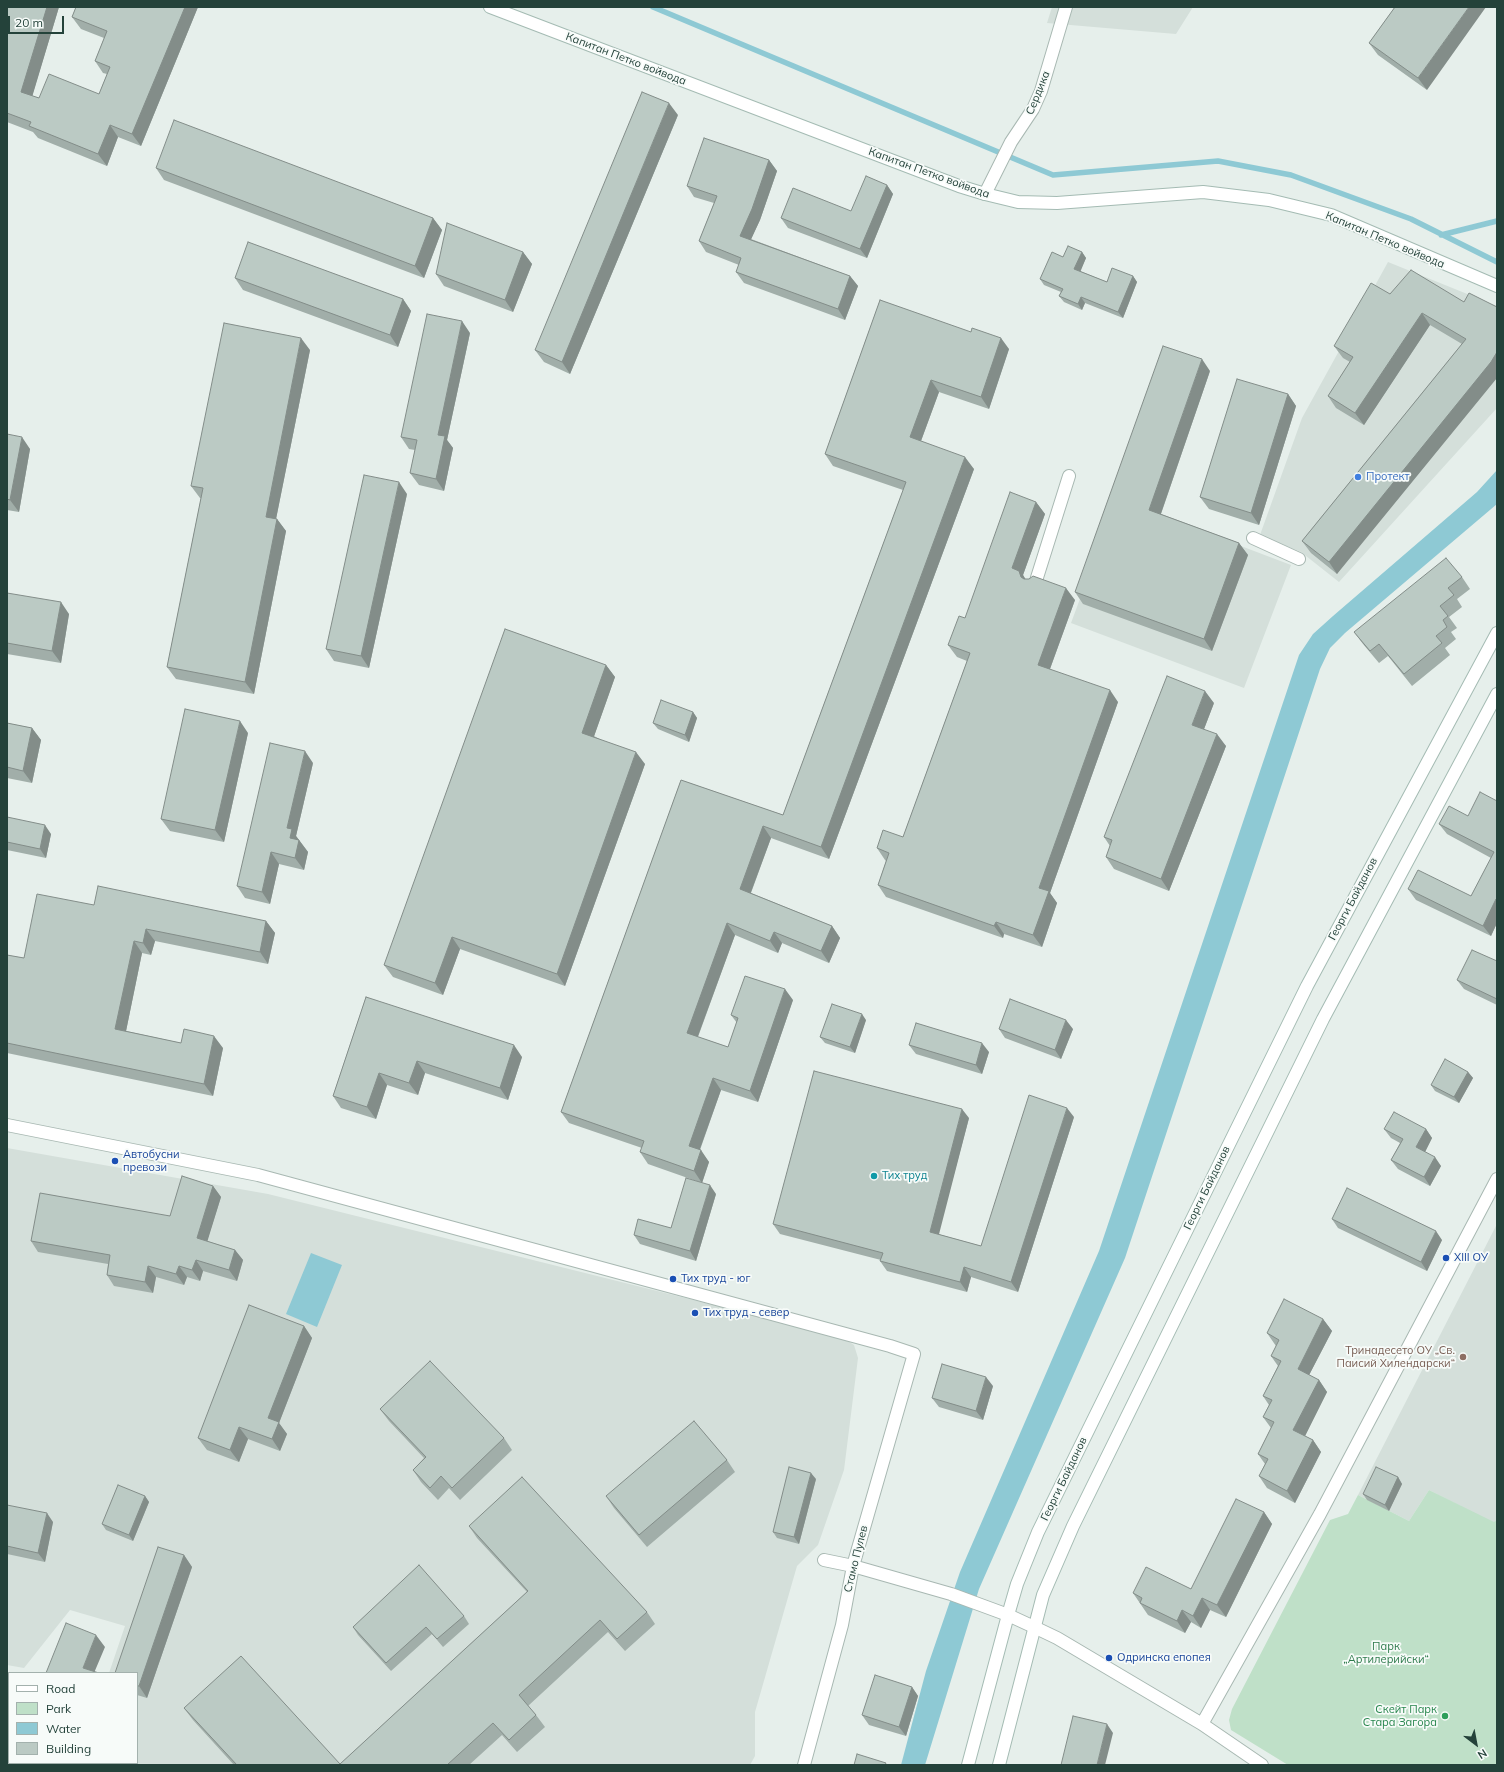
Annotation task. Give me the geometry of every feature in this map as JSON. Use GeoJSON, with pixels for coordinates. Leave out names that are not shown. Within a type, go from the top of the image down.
{"type":"FeatureCollection","features":[{"type":"Feature","properties":{"kind":"street","name":"Капитан Петко войвода"},"geometry":{"type":"LineString","coordinates":[[490,7],[952,183],[985,194],[1018,202],[1057,203],[1203,192],[1269,200],[1331,215],[1497,286]]}},
{"type":"Feature","properties":{"kind":"street","name":"Сердика"},"geometry":{"type":"LineString","coordinates":[[985,194],[1011,142],[1034,110],[1066,7]]}},
{"type":"Feature","properties":{"kind":"street"},"geometry":{"type":"LineString","coordinates":[[1035,584],[1069,476]]}},
{"type":"Feature","properties":{"kind":"street"},"geometry":{"type":"LineString","coordinates":[[1253,538],[1299,559]]}},
{"type":"Feature","properties":{"kind":"street","name":"Георги Байданов"},"geometry":{"type":"LineString","coordinates":[[968,1765],[1017,1584],[1038,1532],[1304,993],[1497,633]]}},
{"type":"Feature","properties":{"kind":"street"},"geometry":{"type":"LineString","coordinates":[[999,1765],[1043,1595],[1073,1526],[1320,1026],[1497,694]]}},
{"type":"Feature","properties":{"kind":"street","name":"Стамо Пулев"},"geometry":{"type":"LineString","coordinates":[[7,1125],[258,1175],[890,1346],[914,1354],[852,1566],[842,1625],[804,1765]]}},
{"type":"Feature","properties":{"kind":"street"},"geometry":{"type":"LineString","coordinates":[[1202,1724],[1320,1514],[1497,1178]]}},
{"type":"Feature","properties":{"kind":"street"},"geometry":{"type":"LineString","coordinates":[[824,1560],[852,1566],[977,1602],[1034,1627],[1057,1638],[1202,1724],[1262,1765]]}},
{"type":"Feature","properties":{"kind":"shaded area"},"geometry":{"type":"Polygon","coordinates":[[[1052,7],[1193,7],[1176,34],[1047,23],[1052,7]]]}},
{"type":"Feature","properties":{"kind":"shaded area","name":"Протект"},"geometry":{"type":"Polygon","coordinates":[[[1388,262],[1497,306],[1497,408],[1339,582],[1301,552],[1260,535],[1302,418],[1388,262]]]}},
{"type":"Feature","properties":{"kind":"shaded area"},"geometry":{"type":"Polygon","coordinates":[[[1117,499],[1291,565],[1244,688],[1071,623],[1117,499]]]}},
{"type":"Feature","properties":{"kind":"shaded area"},"geometry":{"type":"Polygon","coordinates":[[[7,1148],[268,1194],[842,1337],[854,1345],[858,1358],[844,1470],[818,1545],[797,1566],[755,1712],[755,1756],[750,1765],[78,1765],[138,1764],[138,1672],[109,1672],[125,1626],[70,1610],[24,1668],[7,1665],[7,1148]]]}},
{"type":"Feature","properties":{"kind":"shaded area","name":"Тринадесето ОУ „Св. Паисий Хилендарски“"},"geometry":{"type":"Polygon","coordinates":[[[1497,1224],[1497,1520],[1494,1523],[1429,1490],[1409,1521],[1358,1495],[1497,1224]]]}},
{"type":"Feature","properties":{"kind":"green space","name":"Парк „Артилерийски“"},"geometry":{"type":"Polygon","coordinates":[[[1429,1490],[1494,1522],[1497,1520],[1497,1765],[1288,1765],[1231,1730],[1229,1720],[1232,1709],[1330,1520],[1348,1514],[1358,1495],[1409,1521],[1429,1490]]]}},
{"type":"Feature","properties":{"kind":"water"},"geometry":{"type":"Polygon","coordinates":[[[1497,470],[1497,504],[1345,633],[1330,648],[1320,669],[1125,1258],[979,1589],[925,1765],[901,1765],[926,1671],[960,1572],[1099,1251],[1299,655],[1313,634],[1477,492],[1497,470]]]}},
{"type":"Feature","properties":{"kind":"water"},"geometry":{"type":"Polygon","coordinates":[[[311,1253],[342,1265],[317,1327],[286,1314],[311,1253]]]}},
{"type":"Feature","properties":{"kind":"building"},"geometry":{"type":"Polygon","coordinates":[[[7,7],[47,7],[21,92],[39,98],[49,74],[99,94],[110,67],[95,61],[107,31],[72,17],[76,7],[185,7],[132,134],[110,125],[98,154],[29,126],[31,122],[7,113],[7,7]]]}},
{"type":"Feature","properties":{"kind":"building"},"geometry":{"type":"Polygon","coordinates":[[[1395,7],[1469,7],[1418,78],[1369,43],[1395,7]]]}},
{"type":"Feature","properties":{"kind":"building"},"geometry":{"type":"Polygon","coordinates":[[[642,92],[669,103],[562,362],[535,350],[642,92]]]}},
{"type":"Feature","properties":{"kind":"building"},"geometry":{"type":"Polygon","coordinates":[[[174,120],[433,218],[415,266],[156,168],[174,120]]]}},
{"type":"Feature","properties":{"kind":"building"},"geometry":{"type":"Polygon","coordinates":[[[704,138],[769,160],[752,209],[740,236],[850,276],[838,309],[736,272],[741,258],[699,241],[717,196],[687,186],[704,138]]]}},
{"type":"Feature","properties":{"kind":"building"},"geometry":{"type":"Polygon","coordinates":[[[866,176],[887,185],[860,249],[781,218],[793,188],[851,211],[866,176]]]}},
{"type":"Feature","properties":{"kind":"building"},"geometry":{"type":"Polygon","coordinates":[[[447,223],[523,252],[505,300],[436,274],[447,223]]]}},
{"type":"Feature","properties":{"kind":"building"},"geometry":{"type":"Polygon","coordinates":[[[248,242],[403,299],[390,335],[235,278],[248,242]]]}},
{"type":"Feature","properties":{"kind":"building"},"geometry":{"type":"Polygon","coordinates":[[[1068,246],[1082,252],[1074,269],[1107,282],[1112,268],[1133,276],[1118,312],[1081,297],[1078,304],[1059,296],[1063,289],[1040,279],[1052,252],[1063,257],[1068,246]]]}},
{"type":"Feature","properties":{"kind":"building"},"geometry":{"type":"Polygon","coordinates":[[[1411,270],[1464,302],[1469,293],[1497,307],[1497,352],[1491,362],[1329,562],[1302,541],[1466,339],[1422,313],[1355,413],[1328,396],[1353,357],[1334,346],[1371,283],[1390,294],[1411,270]]]}},
{"type":"Feature","properties":{"kind":"building"},"geometry":{"type":"Polygon","coordinates":[[[880,300],[971,332],[972,328],[1001,338],[981,397],[931,380],[910,437],[965,457],[821,847],[763,826],[740,889],[832,926],[821,951],[774,932],[770,941],[727,923],[687,1033],[728,1047],[738,1018],[731,1015],[745,976],[785,989],[750,1091],[713,1078],[689,1146],[701,1150],[694,1171],[640,1152],[644,1141],[561,1112],[681,780],[783,815],[906,482],[825,454],[880,300]]]}},
{"type":"Feature","properties":{"kind":"building"},"geometry":{"type":"Polygon","coordinates":[[[427,314],[462,321],[438,435],[445,436],[436,479],[410,473],[417,440],[401,437],[427,314]]]}},
{"type":"Feature","properties":{"kind":"building"},"geometry":{"type":"Polygon","coordinates":[[[224,323],[301,338],[266,517],[277,519],[245,682],[167,667],[203,488],[191,486],[224,323]]]}},
{"type":"Feature","properties":{"kind":"building"},"geometry":{"type":"Polygon","coordinates":[[[1163,346],[1202,359],[1149,510],[1239,543],[1204,639],[1075,592],[1163,346]]]}},
{"type":"Feature","properties":{"kind":"building"},"geometry":{"type":"Polygon","coordinates":[[[1237,379],[1288,394],[1251,513],[1200,497],[1237,379]]]}},
{"type":"Feature","properties":{"kind":"building"},"geometry":{"type":"Polygon","coordinates":[[[7,434],[22,437],[10,500],[7,499],[7,434]]]}},
{"type":"Feature","properties":{"kind":"building"},"geometry":{"type":"Polygon","coordinates":[[[364,475],[399,482],[361,656],[326,649],[364,475]]]}},
{"type":"Feature","properties":{"kind":"building"},"geometry":{"type":"Polygon","coordinates":[[[1010,492],[1036,502],[1012,568],[1019,571],[1021,577],[1024,579],[1029,579],[1033,576],[1066,588],[1038,665],[1110,690],[1039,888],[1049,891],[1033,935],[996,922],[994,926],[878,885],[889,853],[877,848],[883,830],[903,837],[970,653],[948,645],[959,616],[965,618],[1010,492]]]}},
{"type":"Feature","properties":{"kind":"building"},"geometry":{"type":"Polygon","coordinates":[[[1446,558],[1462,577],[1448,588],[1454,595],[1440,606],[1448,616],[1443,620],[1447,627],[1436,636],[1442,643],[1404,674],[1379,644],[1370,651],[1354,632],[1446,558]]]}},
{"type":"Feature","properties":{"kind":"building"},"geometry":{"type":"Polygon","coordinates":[[[7,593],[61,602],[52,651],[7,643],[7,593]]]}},
{"type":"Feature","properties":{"kind":"building"},"geometry":{"type":"Polygon","coordinates":[[[505,629],[606,665],[582,733],[636,752],[557,974],[452,937],[435,983],[384,965],[505,629]]]}},
{"type":"Feature","properties":{"kind":"building"},"geometry":{"type":"Polygon","coordinates":[[[1167,676],[1205,691],[1192,725],[1217,734],[1161,879],[1106,857],[1112,840],[1104,837],[1167,676]]]}},
{"type":"Feature","properties":{"kind":"building"},"geometry":{"type":"Polygon","coordinates":[[[661,700],[693,712],[685,735],[653,723],[661,700]]]}},
{"type":"Feature","properties":{"kind":"building"},"geometry":{"type":"Polygon","coordinates":[[[185,709],[240,721],[215,830],[161,819],[185,709]]]}},
{"type":"Feature","properties":{"kind":"building"},"geometry":{"type":"Polygon","coordinates":[[[7,723],[32,728],[23,771],[7,767],[7,723]]]}},
{"type":"Feature","properties":{"kind":"building"},"geometry":{"type":"Polygon","coordinates":[[[270,743],[305,751],[287,828],[292,829],[290,838],[299,840],[295,858],[271,852],[262,892],[237,886],[270,743]]]}},
{"type":"Feature","properties":{"kind":"building"},"geometry":{"type":"Polygon","coordinates":[[[1480,792],[1497,801],[1497,899],[1483,926],[1408,889],[1418,870],[1471,896],[1494,852],[1439,824],[1449,806],[1468,816],[1480,792]]]}},
{"type":"Feature","properties":{"kind":"building"},"geometry":{"type":"Polygon","coordinates":[[[7,817],[45,825],[40,849],[7,842],[7,817]]]}},
{"type":"Feature","properties":{"kind":"building"},"geometry":{"type":"Polygon","coordinates":[[[98,886],[266,921],[260,952],[146,929],[143,943],[134,941],[115,1029],[181,1043],[184,1029],[214,1036],[204,1084],[7,1043],[7,955],[24,958],[37,894],[94,905],[98,886]]]}},
{"type":"Feature","properties":{"kind":"building"},"geometry":{"type":"Polygon","coordinates":[[[1472,950],[1497,961],[1497,999],[1457,980],[1472,950]]]}},
{"type":"Feature","properties":{"kind":"building"},"geometry":{"type":"Polygon","coordinates":[[[366,997],[514,1045],[500,1088],[417,1061],[409,1083],[379,1073],[367,1107],[333,1096],[366,997]]]}},
{"type":"Feature","properties":{"kind":"building"},"geometry":{"type":"Polygon","coordinates":[[[1010,999],[1066,1020],[1055,1050],[999,1029],[1010,999]]]}},
{"type":"Feature","properties":{"kind":"building"},"geometry":{"type":"Polygon","coordinates":[[[832,1004],[862,1014],[850,1047],[820,1037],[832,1004]]]}},
{"type":"Feature","properties":{"kind":"building"},"geometry":{"type":"Polygon","coordinates":[[[916,1023],[982,1043],[976,1065],[909,1045],[916,1023]]]}},
{"type":"Feature","properties":{"kind":"building"},"geometry":{"type":"Polygon","coordinates":[[[1445,1059],[1468,1072],[1454,1097],[1431,1085],[1445,1059]]]}},
{"type":"Feature","properties":{"kind":"building","name":"Тих труд"},"geometry":{"type":"Polygon","coordinates":[[[814,1071],[962,1109],[930,1232],[981,1246],[1029,1095],[1067,1108],[1011,1282],[964,1267],[960,1282],[880,1261],[883,1253],[773,1224],[814,1071]]]}},
{"type":"Feature","properties":{"kind":"building"},"geometry":{"type":"Polygon","coordinates":[[[1394,1112],[1426,1129],[1416,1147],[1435,1157],[1424,1177],[1391,1160],[1403,1139],[1384,1129],[1394,1112]]]}},
{"type":"Feature","properties":{"kind":"building"},"geometry":{"type":"Polygon","coordinates":[[[182,1176],[213,1186],[197,1238],[235,1250],[229,1270],[196,1260],[192,1270],[179,1266],[176,1274],[148,1266],[145,1282],[107,1275],[110,1255],[31,1241],[40,1193],[170,1216],[182,1176]]]}},
{"type":"Feature","properties":{"kind":"building"},"geometry":{"type":"Polygon","coordinates":[[[686,1178],[710,1185],[690,1251],[634,1235],[638,1219],[671,1228],[686,1178]]]}},
{"type":"Feature","properties":{"kind":"building"},"geometry":{"type":"Polygon","coordinates":[[[1347,1188],[1436,1231],[1421,1262],[1332,1219],[1347,1188]]]}},
{"type":"Feature","properties":{"kind":"building"},"geometry":{"type":"Polygon","coordinates":[[[1284,1299],[1323,1319],[1298,1369],[1319,1380],[1293,1430],[1313,1440],[1287,1491],[1259,1476],[1268,1459],[1258,1454],[1274,1422],[1263,1417],[1272,1400],[1263,1396],[1281,1361],[1271,1356],[1279,1340],[1267,1333],[1284,1299]]]}},
{"type":"Feature","properties":{"kind":"building"},"geometry":{"type":"Polygon","coordinates":[[[249,1305],[304,1326],[268,1418],[279,1422],[272,1439],[239,1427],[230,1450],[198,1438],[249,1305]]]}},
{"type":"Feature","properties":{"kind":"building"},"geometry":{"type":"Polygon","coordinates":[[[430,1361],[504,1438],[452,1488],[441,1476],[430,1488],[413,1470],[426,1457],[380,1409],[430,1361]]]}},
{"type":"Feature","properties":{"kind":"building"},"geometry":{"type":"Polygon","coordinates":[[[942,1364],[986,1377],[976,1411],[932,1398],[942,1364]]]}},
{"type":"Feature","properties":{"kind":"building"},"geometry":{"type":"Polygon","coordinates":[[[694,1421],[727,1460],[639,1535],[606,1496],[694,1421]]]}},
{"type":"Feature","properties":{"kind":"building"},"geometry":{"type":"Polygon","coordinates":[[[789,1467],[811,1473],[794,1537],[773,1532],[789,1467]]]}},
{"type":"Feature","properties":{"kind":"building"},"geometry":{"type":"Polygon","coordinates":[[[1376,1467],[1398,1477],[1385,1505],[1363,1494],[1376,1467]]]}},
{"type":"Feature","properties":{"kind":"building"},"geometry":{"type":"Polygon","coordinates":[[[522,1477],[647,1612],[617,1639],[600,1620],[519,1695],[536,1715],[509,1740],[493,1723],[447,1765],[237,1765],[184,1708],[241,1656],[340,1764],[528,1591],[469,1526],[522,1477]]]}},
{"type":"Feature","properties":{"kind":"building"},"geometry":{"type":"Polygon","coordinates":[[[118,1485],[145,1496],[129,1535],[102,1524],[118,1485]]]}},
{"type":"Feature","properties":{"kind":"building"},"geometry":{"type":"Polygon","coordinates":[[[1236,1499],[1264,1512],[1217,1605],[1202,1598],[1193,1616],[1182,1610],[1177,1621],[1140,1603],[1142,1598],[1133,1593],[1146,1567],[1191,1589],[1236,1499]]]}},
{"type":"Feature","properties":{"kind":"building"},"geometry":{"type":"Polygon","coordinates":[[[7,1505],[47,1513],[38,1553],[7,1546],[7,1505]]]}},
{"type":"Feature","properties":{"kind":"building"},"geometry":{"type":"Polygon","coordinates":[[[158,1547],[184,1555],[139,1686],[138,1672],[115,1672],[158,1547]]]}},
{"type":"Feature","properties":{"kind":"building"},"geometry":{"type":"Polygon","coordinates":[[[419,1565],[464,1616],[437,1639],[426,1627],[386,1663],[353,1627],[419,1565]]]}},
{"type":"Feature","properties":{"kind":"building"},"geometry":{"type":"Polygon","coordinates":[[[66,1623],[96,1635],[83,1668],[96,1672],[46,1672],[66,1623]]]}},
{"type":"Feature","properties":{"kind":"building"},"geometry":{"type":"Polygon","coordinates":[[[875,1675],[912,1687],[899,1727],[862,1715],[875,1675]]]}},
{"type":"Feature","properties":{"kind":"building"},"geometry":{"type":"Polygon","coordinates":[[[1073,1716],[1107,1724],[1097,1765],[1061,1765],[1073,1716]]]}},
{"type":"Feature","properties":{"kind":"building"},"geometry":{"type":"Polygon","coordinates":[[[857,1754],[886,1763],[885,1765],[854,1765],[857,1754]]]}},
{"type":"Feature","properties":{"kind":"building"},"geometry":{"type":"Polygon","coordinates":[[[10,1764],[46,1764],[45,1765],[10,1764]]]}},
{"type":"Feature","properties":{"kind":"waterway"},"geometry":{"type":"LineString","coordinates":[[653,7],[1053,175],[1218,161],[1291,175],[1411,219],[1497,262]]}},
{"type":"Feature","properties":{"kind":"waterway"},"geometry":{"type":"LineString","coordinates":[[1441,235],[1497,221]]}},
{"type":"Feature","properties":{"kind":"place","name":"Протект"},"geometry":{"type":"Point","coordinates":[1358,477]}},
{"type":"Feature","properties":{"kind":"place","name":"Автобусни превози"},"geometry":{"type":"Point","coordinates":[115,1161]}},
{"type":"Feature","properties":{"kind":"place","name":"Тих труд"},"geometry":{"type":"Point","coordinates":[874,1176]}},
{"type":"Feature","properties":{"kind":"place","name":"XIII ОУ"},"geometry":{"type":"Point","coordinates":[1446,1258]}},
{"type":"Feature","properties":{"kind":"place","name":"Тих труд - юг"},"geometry":{"type":"Point","coordinates":[673,1279]}},
{"type":"Feature","properties":{"kind":"place","name":"Тих труд - север"},"geometry":{"type":"Point","coordinates":[695,1313]}},
{"type":"Feature","properties":{"kind":"place","name":"Тринадесето ОУ „Св. Паисий Хилендарски“"},"geometry":{"type":"Point","coordinates":[1463,1357]}},
{"type":"Feature","properties":{"kind":"place","name":"Одринска епопея"},"geometry":{"type":"Point","coordinates":[1109,1658]}},
{"type":"Feature","properties":{"kind":"place","name":"Скейт Парк Стара Загора"},"geometry":{"type":"Point","coordinates":[1445,1716]}}]}
